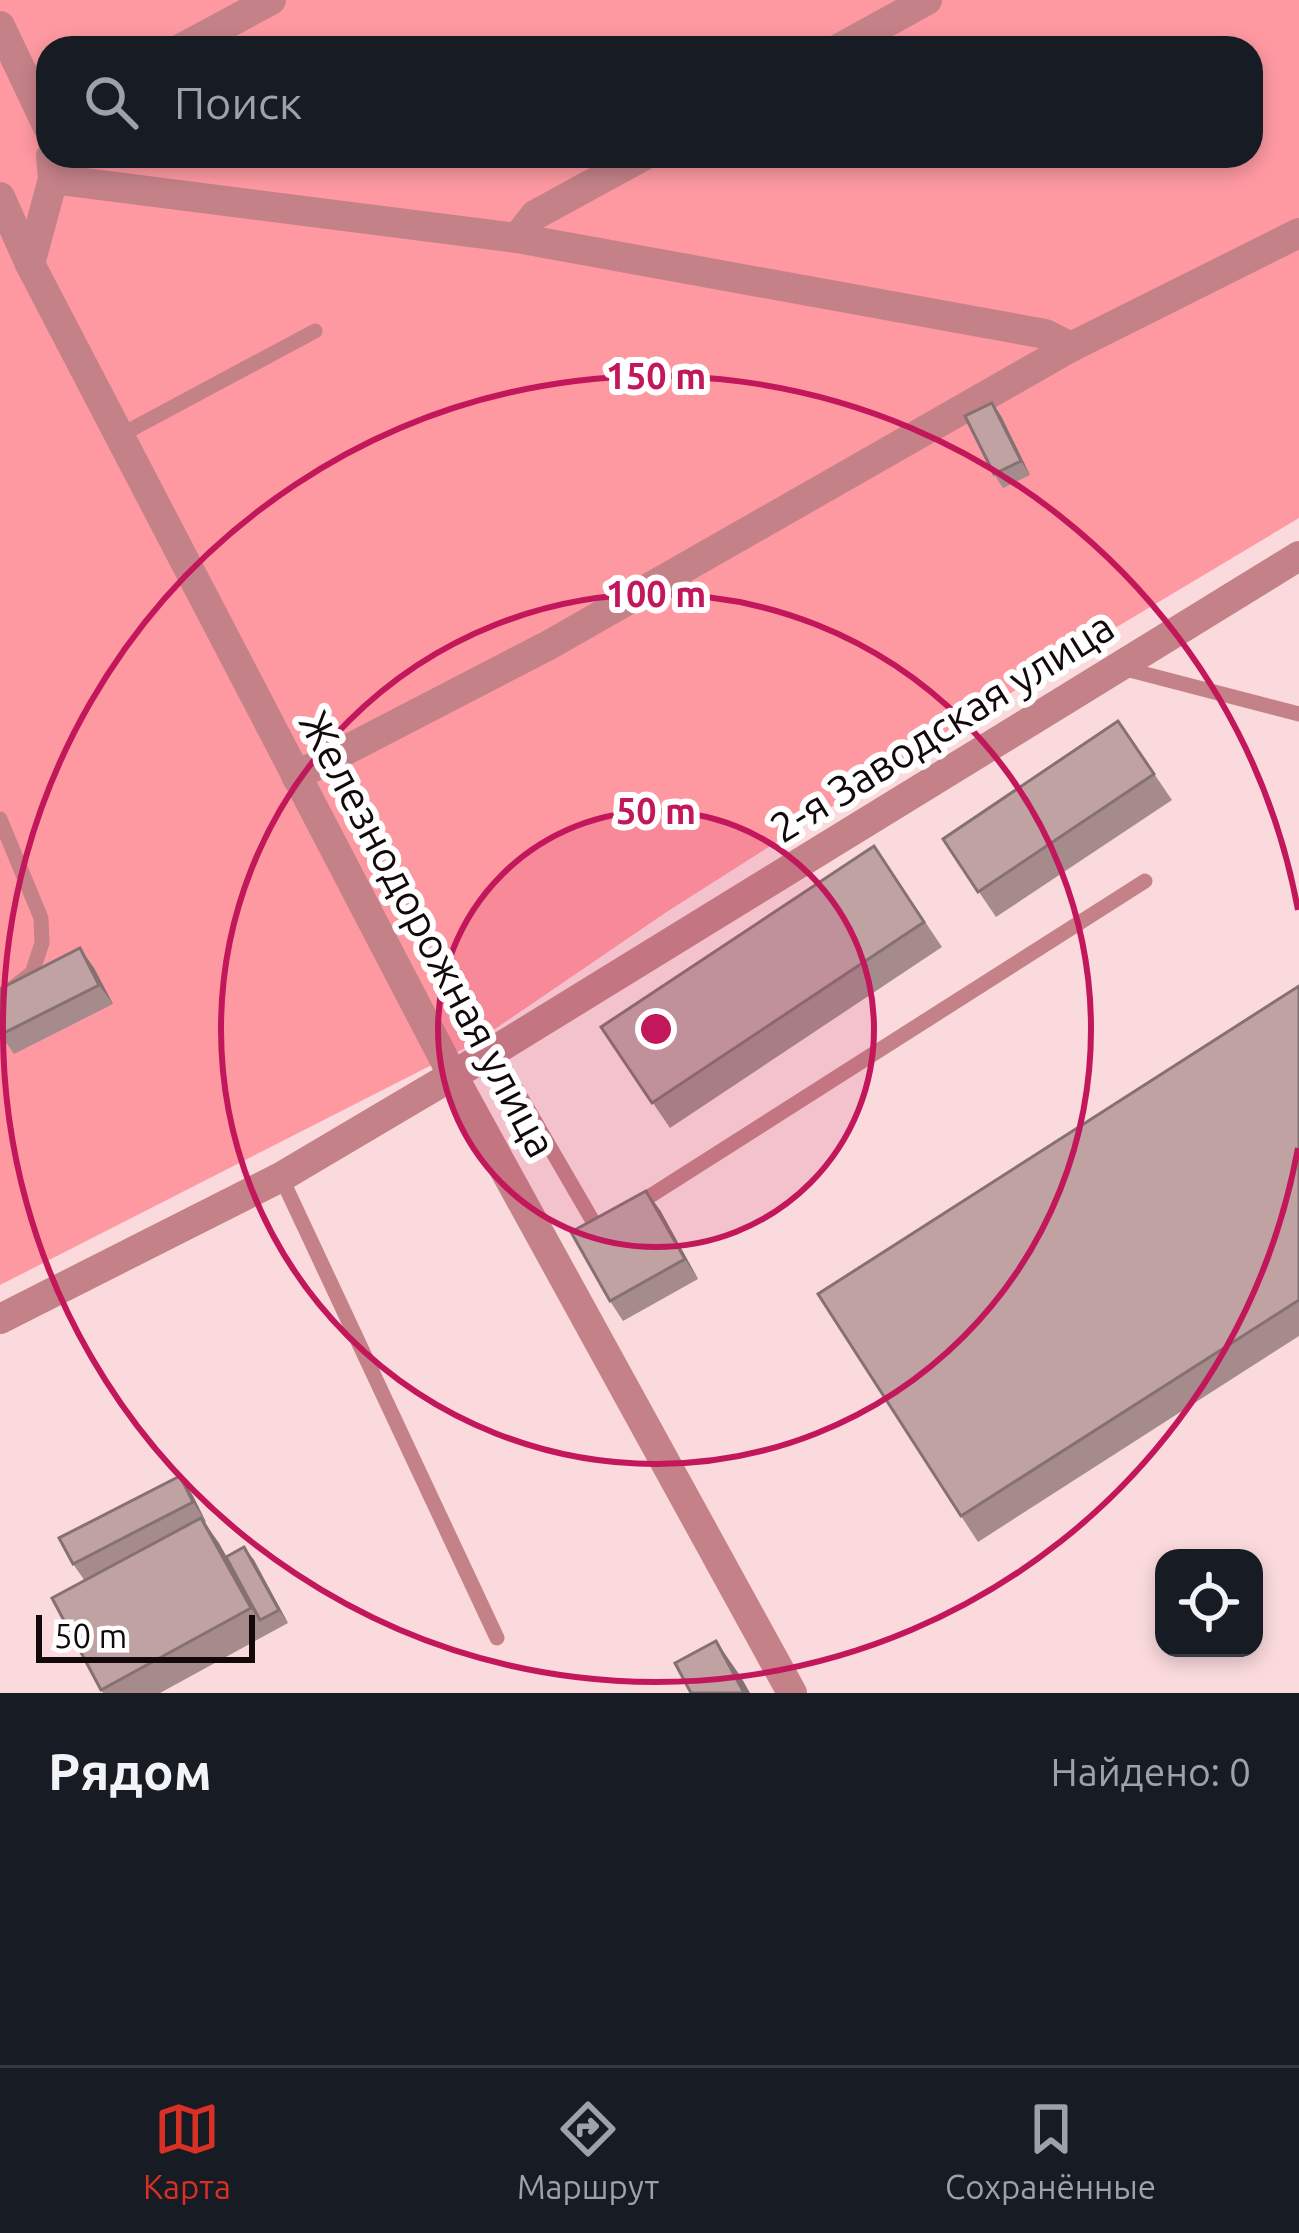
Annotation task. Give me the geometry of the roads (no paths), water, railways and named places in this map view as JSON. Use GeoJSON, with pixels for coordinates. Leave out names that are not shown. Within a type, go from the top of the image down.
{"type":"FeatureCollection","features":[{"type":"Feature","properties":{"kind":"street"},"geometry":{"type":"LineString","coordinates":[[204,36],[271,0]]}},
{"type":"Feature","properties":{"kind":"street"},"geometry":{"type":"LineString","coordinates":[[862,36],[927,0]]}},
{"type":"Feature","properties":{"kind":"street"},"geometry":{"type":"LineString","coordinates":[[0,26],[36,99]]}},
{"type":"Feature","properties":{"kind":"street"},"geometry":{"type":"LineString","coordinates":[[30,265],[52,168]]}},
{"type":"Feature","properties":{"kind":"street"},"geometry":{"type":"LineString","coordinates":[[59,168],[517,238],[1045,334],[1071,347]]}},
{"type":"Feature","properties":{"kind":"street"},"geometry":{"type":"LineString","coordinates":[[517,238],[535,215],[621,168]]}},
{"type":"Feature","properties":{"kind":"street","name":"Железнодорожная улица"},"geometry":{"type":"LineString","coordinates":[[1,203],[453,1076],[792,1693]]}},
{"type":"Feature","properties":{"kind":"street"},"geometry":{"type":"LineString","coordinates":[[296,776],[549,645],[1071,347],[1299,233]]}},
{"type":"Feature","properties":{"kind":"street","name":"2-я Заводская улица"},"geometry":{"type":"LineString","coordinates":[[0,1319],[281,1177],[453,1076],[1299,556]]}},
{"type":"Feature","properties":{"kind":"lane"},"geometry":{"type":"LineString","coordinates":[[119,436],[315,331]]}},
{"type":"Feature","properties":{"kind":"lane"},"geometry":{"type":"LineString","coordinates":[[1119,667],[1299,714]]}},
{"type":"Feature","properties":{"kind":"lane"},"geometry":{"type":"LineString","coordinates":[[0,819],[41,918],[42,943],[32,973],[0,998]]}},
{"type":"Feature","properties":{"kind":"lane"},"geometry":{"type":"LineString","coordinates":[[494,1051],[598,1230],[1144,881]]}},
{"type":"Feature","properties":{"kind":"lane"},"geometry":{"type":"LineString","coordinates":[[281,1177],[497,1638]]}}]}
